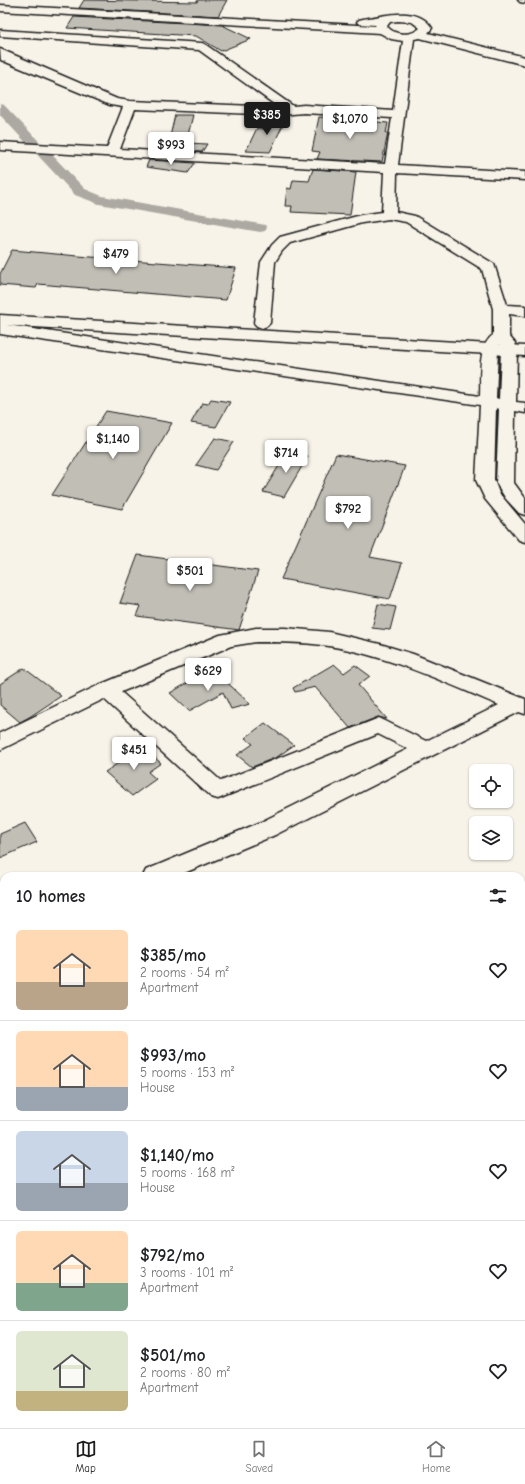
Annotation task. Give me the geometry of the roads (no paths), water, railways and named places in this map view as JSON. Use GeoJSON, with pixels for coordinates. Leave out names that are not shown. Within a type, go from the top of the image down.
{"type":"FeatureCollection","features":[{"type":"Feature","properties":{"kind":"main road"},"geometry":{"type":"LineString","coordinates":[[0,308],[262,324],[506,347]]}},
{"type":"Feature","properties":{"kind":"main road"},"geometry":{"type":"LineString","coordinates":[[0,320],[506,347],[525,338]]}},
{"type":"Feature","properties":{"kind":"street"},"geometry":{"type":"LineString","coordinates":[[2,17],[195,18],[363,22],[384,21],[380,26],[382,30]]}},
{"type":"Feature","properties":{"kind":"street"},"geometry":{"type":"LineString","coordinates":[[2,17],[382,30],[393,35],[418,32],[525,53]]}},
{"type":"Feature","properties":{"kind":"street"},"geometry":{"type":"LineString","coordinates":[[2,17],[202,47],[292,111]]}},
{"type":"Feature","properties":{"kind":"street"},"geometry":{"type":"LineString","coordinates":[[363,22],[407,18],[418,20],[418,32],[398,115],[391,168],[389,215]]}},
{"type":"Feature","properties":{"kind":"street"},"geometry":{"type":"LineString","coordinates":[[418,32],[525,61]]}},
{"type":"Feature","properties":{"kind":"street"},"geometry":{"type":"LineString","coordinates":[[0,53],[101,98],[130,105],[280,112],[304,109],[398,115]]}},
{"type":"Feature","properties":{"kind":"street"},"geometry":{"type":"LineString","coordinates":[[112,152],[130,105]]}},
{"type":"Feature","properties":{"kind":"street"},"geometry":{"type":"LineString","coordinates":[[0,146],[525,176]]}},
{"type":"Feature","properties":{"kind":"street"},"geometry":{"type":"LineString","coordinates":[[262,324],[268,262],[277,248],[285,240],[361,219],[389,215],[410,219],[489,267],[501,309],[506,347],[507,405],[505,483],[512,495],[525,510]]}},
{"type":"Feature","properties":{"kind":"street"},"geometry":{"type":"LineString","coordinates":[[501,309],[525,311]]}},
{"type":"Feature","properties":{"kind":"street"},"geometry":{"type":"LineString","coordinates":[[0,329],[525,408]]}},
{"type":"Feature","properties":{"kind":"street"},"geometry":{"type":"LineString","coordinates":[[506,347],[488,402],[484,480],[486,488],[496,503],[525,536]]}},
{"type":"Feature","properties":{"kind":"street"},"geometry":{"type":"LineString","coordinates":[[0,742],[106,690],[227,640],[256,635],[286,635],[329,639],[380,650],[522,706]]}},
{"type":"Feature","properties":{"kind":"street"},"geometry":{"type":"LineString","coordinates":[[106,690],[218,791],[379,725],[427,750]]}},
{"type":"Feature","properties":{"kind":"street"},"geometry":{"type":"LineString","coordinates":[[164,872],[267,829],[427,750],[522,706]]}},
{"type":"Feature","properties":{"kind":"waterway"},"geometry":{"type":"LineString","coordinates":[[0,108],[80,192],[99,200],[260,228]]}}]}
